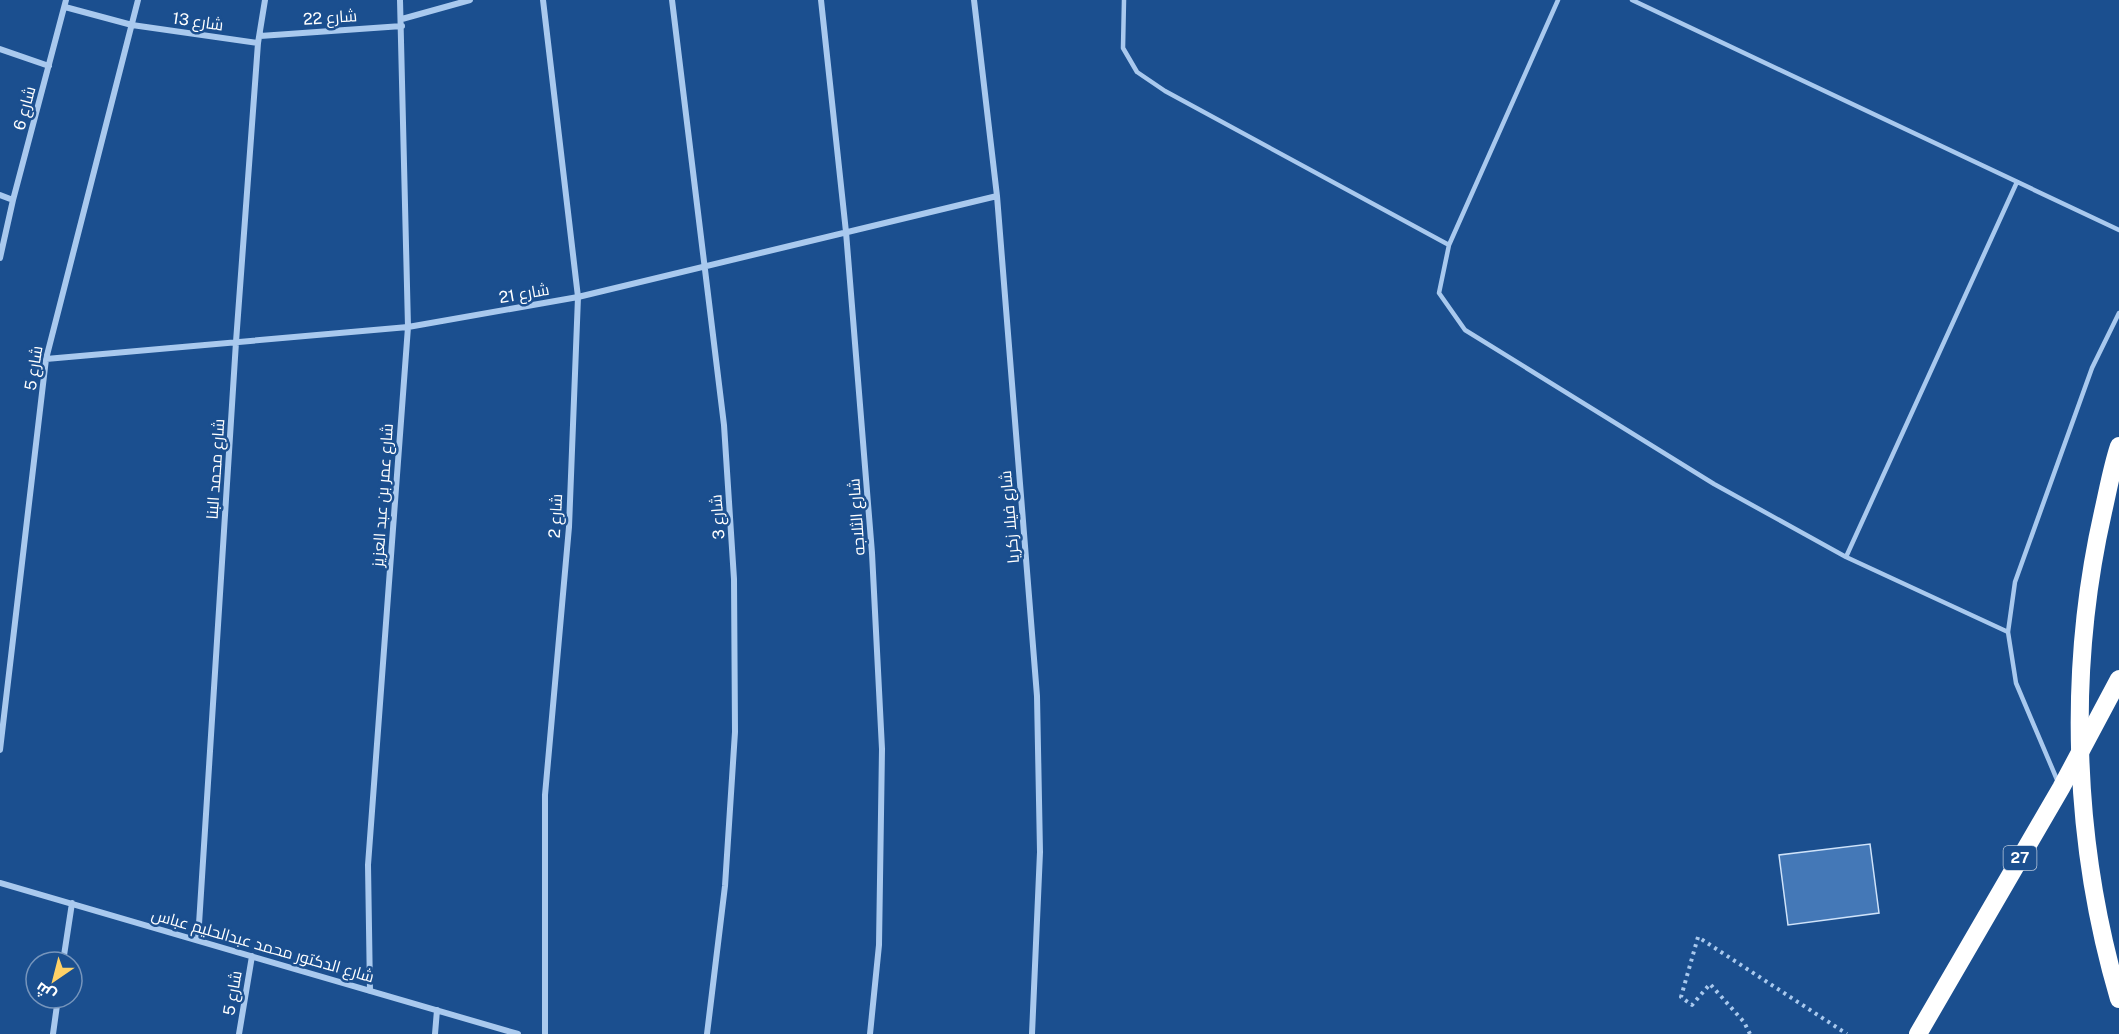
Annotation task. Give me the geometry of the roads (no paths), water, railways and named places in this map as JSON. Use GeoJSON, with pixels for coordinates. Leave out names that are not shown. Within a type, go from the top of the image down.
{"type":"FeatureCollection","features":[{"type":"Feature","properties":{"kind":"highway"},"geometry":{"type":"LineString","coordinates":[[2119,446],[2092,567],[2081,661],[2080,768],[2091,873],[2119,999]]}},
{"type":"Feature","properties":{"kind":"highway","name":"27"},"geometry":{"type":"LineString","coordinates":[[1918,1034],[2061,788],[2119,679]]}},
{"type":"Feature","properties":{"kind":"street","name":"شارع 5"},"geometry":{"type":"LineString","coordinates":[[0,750],[46,359],[138,0]]}},
{"type":"Feature","properties":{"kind":"street","name":"شارع محمد البنا"},"geometry":{"type":"LineString","coordinates":[[198,940],[236,342],[259,39],[265,0]]}},
{"type":"Feature","properties":{"kind":"street","name":"شارع عمر بن عبد العزيز"},"geometry":{"type":"LineString","coordinates":[[370,991],[368,865],[408,327],[400,0]]}},
{"type":"Feature","properties":{"kind":"street","name":"شارع 22"},"geometry":{"type":"LineString","coordinates":[[259,39],[402,22],[470,0]]}},
{"type":"Feature","properties":{"kind":"street","name":"شارع 2"},"geometry":{"type":"LineString","coordinates":[[543,0],[578,297],[569,527],[545,795],[545,1034]]}},
{"type":"Feature","properties":{"kind":"street","name":"شارع 3"},"geometry":{"type":"LineString","coordinates":[[672,0],[724,426],[734,579],[735,732],[725,886],[707,1034]]}},
{"type":"Feature","properties":{"kind":"street","name":"شارع الثلاجه"},"geometry":{"type":"LineString","coordinates":[[821,0],[846,232],[872,553],[882,749],[879,945],[870,1034]]}},
{"type":"Feature","properties":{"kind":"street","name":"شارع فيلا زكريا"},"geometry":{"type":"LineString","coordinates":[[974,0],[997,196],[1037,696],[1040,852],[1032,1034]]}},
{"type":"Feature","properties":{"kind":"street","name":"شارع 13"},"geometry":{"type":"LineString","coordinates":[[65,3],[132,25],[259,39]]}},
{"type":"Feature","properties":{"kind":"street","name":"شارع 6"},"geometry":{"type":"LineString","coordinates":[[0,258],[65,3]]}},
{"type":"Feature","properties":{"kind":"street"},"geometry":{"type":"LineString","coordinates":[[0,49],[49,66]]}},
{"type":"Feature","properties":{"kind":"street"},"geometry":{"type":"LineString","coordinates":[[0,195],[13,200]]}},
{"type":"Feature","properties":{"kind":"street","name":"شارع 21"},"geometry":{"type":"LineString","coordinates":[[46,359],[408,327],[578,297],[997,196]]}},
{"type":"Feature","properties":{"kind":"street","name":"شارع الدكتور محمد عبدالحليم عباس"},"geometry":{"type":"LineString","coordinates":[[0,883],[518,1034]]}},
{"type":"Feature","properties":{"kind":"street"},"geometry":{"type":"LineString","coordinates":[[65,950],[72,903]]}},
{"type":"Feature","properties":{"kind":"street","name":"شارع 5"},"geometry":{"type":"LineString","coordinates":[[238,1034],[252,956]]}},
{"type":"Feature","properties":{"kind":"street"},"geometry":{"type":"LineString","coordinates":[[53,1034],[56,1010]]}},
{"type":"Feature","properties":{"kind":"street"},"geometry":{"type":"LineString","coordinates":[[435,1034],[437,1010]]}},
{"type":"Feature","properties":{"kind":"lane"},"geometry":{"type":"LineString","coordinates":[[1124,0],[1123,48],[1137,72],[1165,91],[1449,245]]}},
{"type":"Feature","properties":{"kind":"lane"},"geometry":{"type":"LineString","coordinates":[[1558,0],[1449,245],[1440,293],[1465,330],[1714,484],[1846,557],[2008,632]]}},
{"type":"Feature","properties":{"kind":"lane"},"geometry":{"type":"LineString","coordinates":[[1632,0],[2119,230]]}},
{"type":"Feature","properties":{"kind":"lane"},"geometry":{"type":"LineString","coordinates":[[1846,557],[2017,182]]}},
{"type":"Feature","properties":{"kind":"lane"},"geometry":{"type":"LineString","coordinates":[[2061,788],[2016,683],[2008,632],[2015,582],[2092,368],[2119,313]]}}]}
